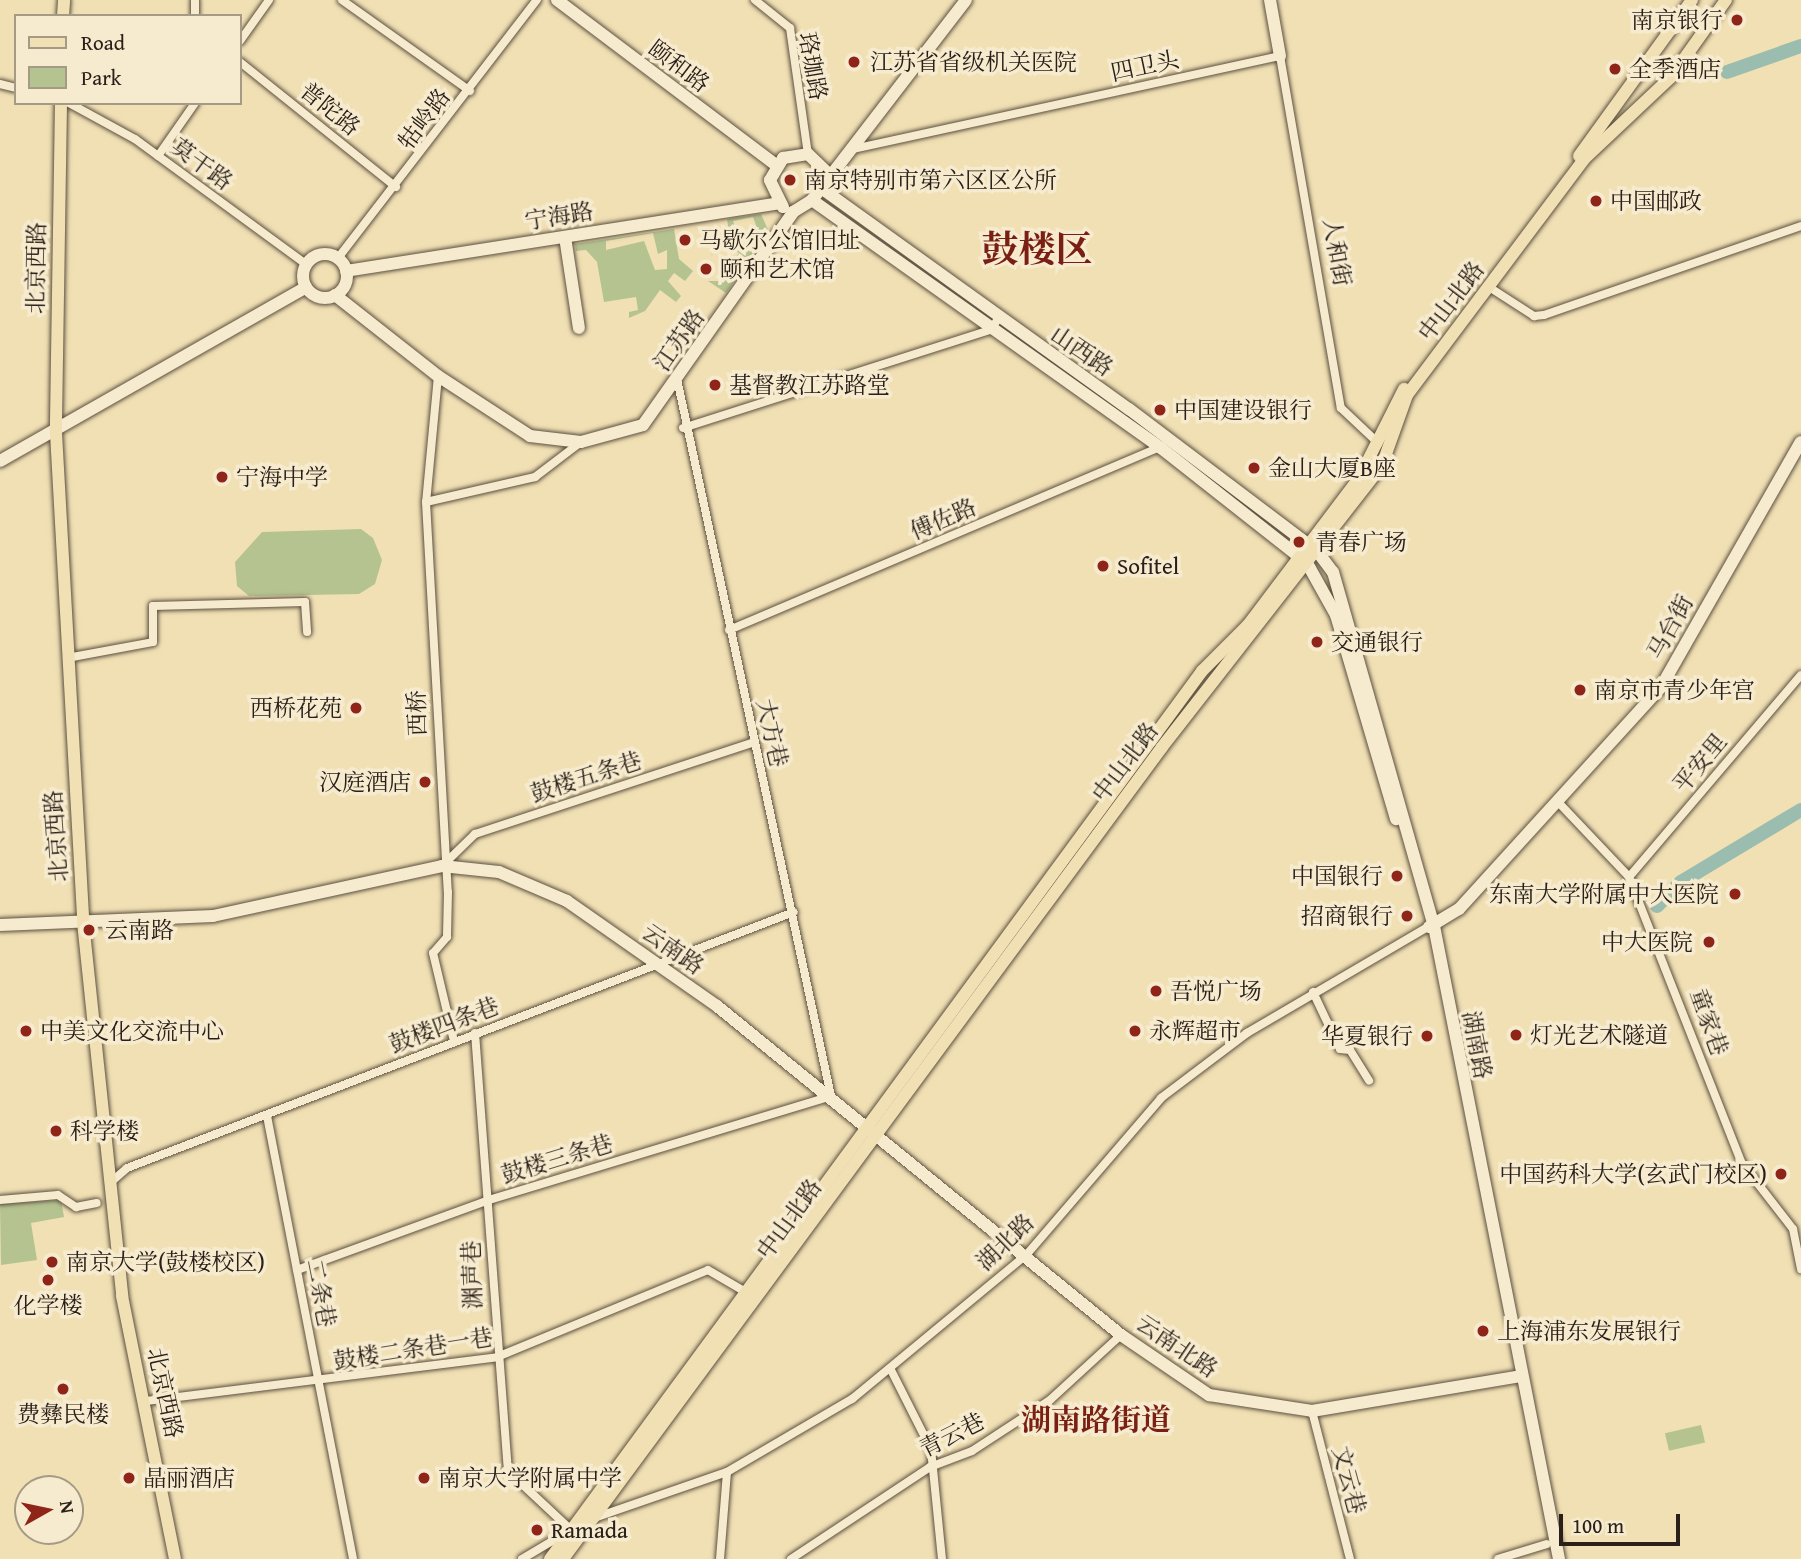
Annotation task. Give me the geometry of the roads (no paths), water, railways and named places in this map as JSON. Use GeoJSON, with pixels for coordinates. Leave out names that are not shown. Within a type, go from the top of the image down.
{"type":"FeatureCollection","features":[{"type":"Feature","properties":{"kind":"main road","name":"中山北路"},"geometry":{"type":"LineString","coordinates":[[1313,548],[1359,478],[1402,391],[1692,0]]}},
{"type":"Feature","properties":{"kind":"main road","name":"中山北路"},"geometry":{"type":"LineString","coordinates":[[550,1559],[781,1249],[1303,560],[1382,465],[1407,395],[1584,159],[1671,77],[1726,0]]}},
{"type":"Feature","properties":{"kind":"main road","name":"北京西路"},"geometry":{"type":"LineString","coordinates":[[61,105],[56,433],[83,922],[122,1296],[146,1401],[175,1559]]}},
{"type":"Feature","properties":{"kind":"main road","name":"中山北路"},"geometry":{"type":"LineString","coordinates":[[563,1559],[870,1134]]}},
{"type":"Feature","properties":{"kind":"street"},"geometry":{"type":"LineString","coordinates":[[242,38],[269,0]]}},
{"type":"Feature","properties":{"kind":"street"},"geometry":{"type":"LineString","coordinates":[[342,0],[470,90]]}},
{"type":"Feature","properties":{"kind":"street","name":"牯岭路"},"geometry":{"type":"LineString","coordinates":[[338,258],[396,187],[537,0]]}},
{"type":"Feature","properties":{"kind":"street","name":"颐和路"},"geometry":{"type":"LineString","coordinates":[[557,0],[776,165]]}},
{"type":"Feature","properties":{"kind":"street","name":"珞珈路"},"geometry":{"type":"LineString","coordinates":[[755,0],[790,28],[808,154]]}},
{"type":"Feature","properties":{"kind":"street","name":"江苏路"},"geometry":{"type":"LineString","coordinates":[[335,295],[438,376],[530,436],[581,442],[643,425],[793,212],[812,200],[828,173],[853,149],[966,0]]}},
{"type":"Feature","properties":{"kind":"street"},"geometry":{"type":"LineString","coordinates":[[1270,0],[1280,56]]}},
{"type":"Feature","properties":{"kind":"street","name":"四卫头"},"geometry":{"type":"LineString","coordinates":[[853,149],[1280,56]]}},
{"type":"Feature","properties":{"kind":"street","name":"人和街"},"geometry":{"type":"LineString","coordinates":[[1280,56],[1342,408],[1376,441]]}},
{"type":"Feature","properties":{"kind":"street","name":"普陀路"},"geometry":{"type":"LineString","coordinates":[[242,64],[396,187]]}},
{"type":"Feature","properties":{"kind":"street","name":"莫干路"},"geometry":{"type":"LineString","coordinates":[[72,105],[158,156],[306,264]]}},
{"type":"Feature","properties":{"kind":"street"},"geometry":{"type":"LineString","coordinates":[[158,156],[194,105]]}},
{"type":"Feature","properties":{"kind":"street"},"geometry":{"type":"LineString","coordinates":[[793,212],[778,203],[770,185],[776,165],[793,154],[808,154],[828,173]]}},
{"type":"Feature","properties":{"kind":"street","name":"山西路"},"geometry":{"type":"LineString","coordinates":[[821,188],[995,325]]}},
{"type":"Feature","properties":{"kind":"street","name":"山西路"},"geometry":{"type":"LineString","coordinates":[[812,200],[1313,548]]}},
{"type":"Feature","properties":{"kind":"street","name":"宁海路"},"geometry":{"type":"LineString","coordinates":[[346,271],[778,203]]}},
{"type":"Feature","properties":{"kind":"street"},"geometry":{"type":"LineString","coordinates":[[1489,287],[1534,316],[1544,315],[1801,226]]}},
{"type":"Feature","properties":{"kind":"street"},"geometry":{"type":"LineString","coordinates":[[565,237],[579,328]]}},
{"type":"Feature","properties":{"kind":"street"},"geometry":{"type":"LineString","coordinates":[[317,255],[338,258],[346,271],[335,295],[316,296],[306,287],[306,264],[317,255]]}},
{"type":"Feature","properties":{"kind":"street"},"geometry":{"type":"LineString","coordinates":[[0,461],[56,433],[306,287]]}},
{"type":"Feature","properties":{"kind":"street"},"geometry":{"type":"LineString","coordinates":[[683,428],[995,325]]}},
{"type":"Feature","properties":{"kind":"street","name":"西桥"},"geometry":{"type":"LineString","coordinates":[[438,376],[426,502],[447,937],[433,953],[454,1041]]}},
{"type":"Feature","properties":{"kind":"street","name":"大方巷"},"geometry":{"type":"LineString","coordinates":[[677,379],[683,428],[794,912],[831,1096]]}},
{"type":"Feature","properties":{"kind":"street"},"geometry":{"type":"LineString","coordinates":[[426,502],[535,477],[581,442]]}},
{"type":"Feature","properties":{"kind":"street","name":"马台街"},"geometry":{"type":"LineString","coordinates":[[1431,926],[1459,909],[1661,687],[1801,442]]}},
{"type":"Feature","properties":{"kind":"street","name":"山西路"},"geometry":{"type":"LineString","coordinates":[[1167,445],[1303,560]]}},
{"type":"Feature","properties":{"kind":"street","name":"傅佐路"},"geometry":{"type":"LineString","coordinates":[[729,630],[1167,445]]}},
{"type":"Feature","properties":{"kind":"street","name":"湖南路"},"geometry":{"type":"LineString","coordinates":[[1313,548],[1348,611],[1431,926],[1551,1559]]}},
{"type":"Feature","properties":{"kind":"street","name":"湖南路"},"geometry":{"type":"LineString","coordinates":[[1303,560],[1336,615],[1431,926]]}},
{"type":"Feature","properties":{"kind":"street"},"geometry":{"type":"LineString","coordinates":[[67,658],[153,642],[153,606],[305,602],[307,632]]}},
{"type":"Feature","properties":{"kind":"street","name":"平安里"},"geometry":{"type":"LineString","coordinates":[[1629,877],[1801,675]]}},
{"type":"Feature","properties":{"kind":"street","name":"鼓楼五条巷"},"geometry":{"type":"LineString","coordinates":[[442,866],[475,834],[754,742]]}},
{"type":"Feature","properties":{"kind":"street","name":"童家巷"},"geometry":{"type":"LineString","coordinates":[[1557,801],[1629,877],[1741,1162],[1793,1229],[1801,1269]]}},
{"type":"Feature","properties":{"kind":"street","name":"云南路"},"geometry":{"type":"LineString","coordinates":[[0,925],[212,916],[442,866],[499,872],[567,901],[663,966],[831,1096],[870,1134]]}},
{"type":"Feature","properties":{"kind":"street","name":"鼓楼四条巷"},"geometry":{"type":"LineString","coordinates":[[111,1182],[127,1168],[267,1116],[475,1033],[663,966],[794,912]]}},
{"type":"Feature","properties":{"kind":"street","name":"湖北路"},"geometry":{"type":"LineString","coordinates":[[522,1559],[594,1518],[727,1472],[852,1399],[1027,1254],[1161,1098],[1313,992],[1431,926]]}},
{"type":"Feature","properties":{"kind":"street"},"geometry":{"type":"LineString","coordinates":[[1313,992],[1340,1049],[1350,1050],[1368,1081]]}},
{"type":"Feature","properties":{"kind":"street","name":"渊声巷"},"geometry":{"type":"LineString","coordinates":[[475,1033],[489,1200],[497,1357],[508,1471],[571,1530]]}},
{"type":"Feature","properties":{"kind":"street","name":"鼓楼三条巷"},"geometry":{"type":"LineString","coordinates":[[297,1270],[489,1200],[831,1096]]}},
{"type":"Feature","properties":{"kind":"street","name":"二条巷"},"geometry":{"type":"LineString","coordinates":[[267,1116],[354,1559]]}},
{"type":"Feature","properties":{"kind":"street","name":"云南北路"},"geometry":{"type":"LineString","coordinates":[[870,1134],[1027,1254],[1121,1335],[1209,1395],[1312,1411],[1518,1376]]}},
{"type":"Feature","properties":{"kind":"street"},"geometry":{"type":"LineString","coordinates":[[0,1200],[58,1195],[76,1207],[97,1203]]}},
{"type":"Feature","properties":{"kind":"street","name":"鼓楼二条巷一巷"},"geometry":{"type":"LineString","coordinates":[[146,1401],[319,1384],[497,1357],[708,1270],[749,1294]]}},
{"type":"Feature","properties":{"kind":"street","name":"青云巷"},"geometry":{"type":"LineString","coordinates":[[791,1559],[930,1467],[972,1451],[1050,1400],[1121,1335]]}},
{"type":"Feature","properties":{"kind":"street"},"geometry":{"type":"LineString","coordinates":[[890,1368],[923,1428],[942,1559]]}},
{"type":"Feature","properties":{"kind":"street","name":"湖南路"},"geometry":{"type":"LineString","coordinates":[[1518,1376],[1559,1559]]}},
{"type":"Feature","properties":{"kind":"street","name":"文云巷"},"geometry":{"type":"LineString","coordinates":[[1312,1411],[1350,1559]]}},
{"type":"Feature","properties":{"kind":"street"},"geometry":{"type":"LineString","coordinates":[[720,1559],[727,1472]]}},
{"type":"Feature","properties":{"kind":"street"},"geometry":{"type":"LineString","coordinates":[[1498,1559],[1547,1544]]}},
{"type":"Feature","properties":{"kind":"waterway"},"geometry":{"type":"LineString","coordinates":[[1727,72],[1801,46]]}},
{"type":"Feature","properties":{"kind":"waterway"},"geometry":{"type":"LineString","coordinates":[[1657,906],[1681,882],[1801,810]]}},
{"type":"Feature","properties":{"kind":"place","name":"南京银行"},"geometry":{"type":"Point","coordinates":[1737,20]}},
{"type":"Feature","properties":{"kind":"place","name":"江苏省省级机关医院"},"geometry":{"type":"Point","coordinates":[854,62]}},
{"type":"Feature","properties":{"kind":"place","name":"全季酒店"},"geometry":{"type":"Point","coordinates":[1615,69]}},
{"type":"Feature","properties":{"kind":"place","name":"南京特别市第六区区公所"},"geometry":{"type":"Point","coordinates":[790,180]}},
{"type":"Feature","properties":{"kind":"place","name":"中国邮政"},"geometry":{"type":"Point","coordinates":[1596,201]}},
{"type":"Feature","properties":{"kind":"place","name":"马歇尔公馆旧址"},"geometry":{"type":"Point","coordinates":[685,240]}},
{"type":"Feature","properties":{"kind":"place","name":"颐和艺术馆"},"geometry":{"type":"Point","coordinates":[706,269]}},
{"type":"Feature","properties":{"kind":"place","name":"基督教江苏路堂"},"geometry":{"type":"Point","coordinates":[715,385]}},
{"type":"Feature","properties":{"kind":"place","name":"中国建设银行"},"geometry":{"type":"Point","coordinates":[1160,410]}},
{"type":"Feature","properties":{"kind":"place","name":"金山大厦B座"},"geometry":{"type":"Point","coordinates":[1254,468]}},
{"type":"Feature","properties":{"kind":"place","name":"宁海中学"},"geometry":{"type":"Point","coordinates":[222,477]}},
{"type":"Feature","properties":{"kind":"place","name":"青春广场"},"geometry":{"type":"Point","coordinates":[1299,542]}},
{"type":"Feature","properties":{"kind":"place","name":"Sofitel"},"geometry":{"type":"Point","coordinates":[1103,566]}},
{"type":"Feature","properties":{"kind":"place","name":"交通银行"},"geometry":{"type":"Point","coordinates":[1317,642]}},
{"type":"Feature","properties":{"kind":"place","name":"南京市青少年宫"},"geometry":{"type":"Point","coordinates":[1580,690]}},
{"type":"Feature","properties":{"kind":"place","name":"西桥花苑"},"geometry":{"type":"Point","coordinates":[356,708]}},
{"type":"Feature","properties":{"kind":"place","name":"汉庭酒店"},"geometry":{"type":"Point","coordinates":[425,782]}},
{"type":"Feature","properties":{"kind":"place","name":"中国银行"},"geometry":{"type":"Point","coordinates":[1397,876]}},
{"type":"Feature","properties":{"kind":"place","name":"东南大学附属中大医院"},"geometry":{"type":"Point","coordinates":[1735,894]}},
{"type":"Feature","properties":{"kind":"place","name":"招商银行"},"geometry":{"type":"Point","coordinates":[1407,916]}},
{"type":"Feature","properties":{"kind":"place","name":"云南路"},"geometry":{"type":"Point","coordinates":[89,930]}},
{"type":"Feature","properties":{"kind":"place","name":"中大医院"},"geometry":{"type":"Point","coordinates":[1709,942]}},
{"type":"Feature","properties":{"kind":"place","name":"吾悦广场"},"geometry":{"type":"Point","coordinates":[1156,991]}},
{"type":"Feature","properties":{"kind":"place","name":"中美文化交流中心"},"geometry":{"type":"Point","coordinates":[26,1031]}},
{"type":"Feature","properties":{"kind":"place","name":"永辉超市"},"geometry":{"type":"Point","coordinates":[1135,1031]}},
{"type":"Feature","properties":{"kind":"place","name":"灯光艺术隧道"},"geometry":{"type":"Point","coordinates":[1516,1035]}},
{"type":"Feature","properties":{"kind":"place","name":"华夏银行"},"geometry":{"type":"Point","coordinates":[1427,1036]}},
{"type":"Feature","properties":{"kind":"place","name":"科学楼"},"geometry":{"type":"Point","coordinates":[56,1131]}},
{"type":"Feature","properties":{"kind":"place","name":"中国药科大学(玄武门校区)"},"geometry":{"type":"Point","coordinates":[1781,1174]}},
{"type":"Feature","properties":{"kind":"place","name":"南京大学(鼓楼校区)"},"geometry":{"type":"Point","coordinates":[52,1262]}},
{"type":"Feature","properties":{"kind":"place","name":"化学楼"},"geometry":{"type":"Point","coordinates":[48,1280]}},
{"type":"Feature","properties":{"kind":"place","name":"上海浦东发展银行"},"geometry":{"type":"Point","coordinates":[1483,1331]}},
{"type":"Feature","properties":{"kind":"place","name":"费彝民楼"},"geometry":{"type":"Point","coordinates":[63,1389]}},
{"type":"Feature","properties":{"kind":"place","name":"晶丽酒店"},"geometry":{"type":"Point","coordinates":[129,1478]}},
{"type":"Feature","properties":{"kind":"place","name":"南京大学附属中学"},"geometry":{"type":"Point","coordinates":[424,1478]}},
{"type":"Feature","properties":{"kind":"place","name":"Ramada"},"geometry":{"type":"Point","coordinates":[537,1530]}},
{"type":"Feature","properties":{"kind":"district","name":"鼓楼区"},"geometry":{"type":"Point","coordinates":[1037,249]}},
{"type":"Feature","properties":{"kind":"district","name":"湖南路街道"},"geometry":{"type":"Point","coordinates":[1096,1419]}}]}
